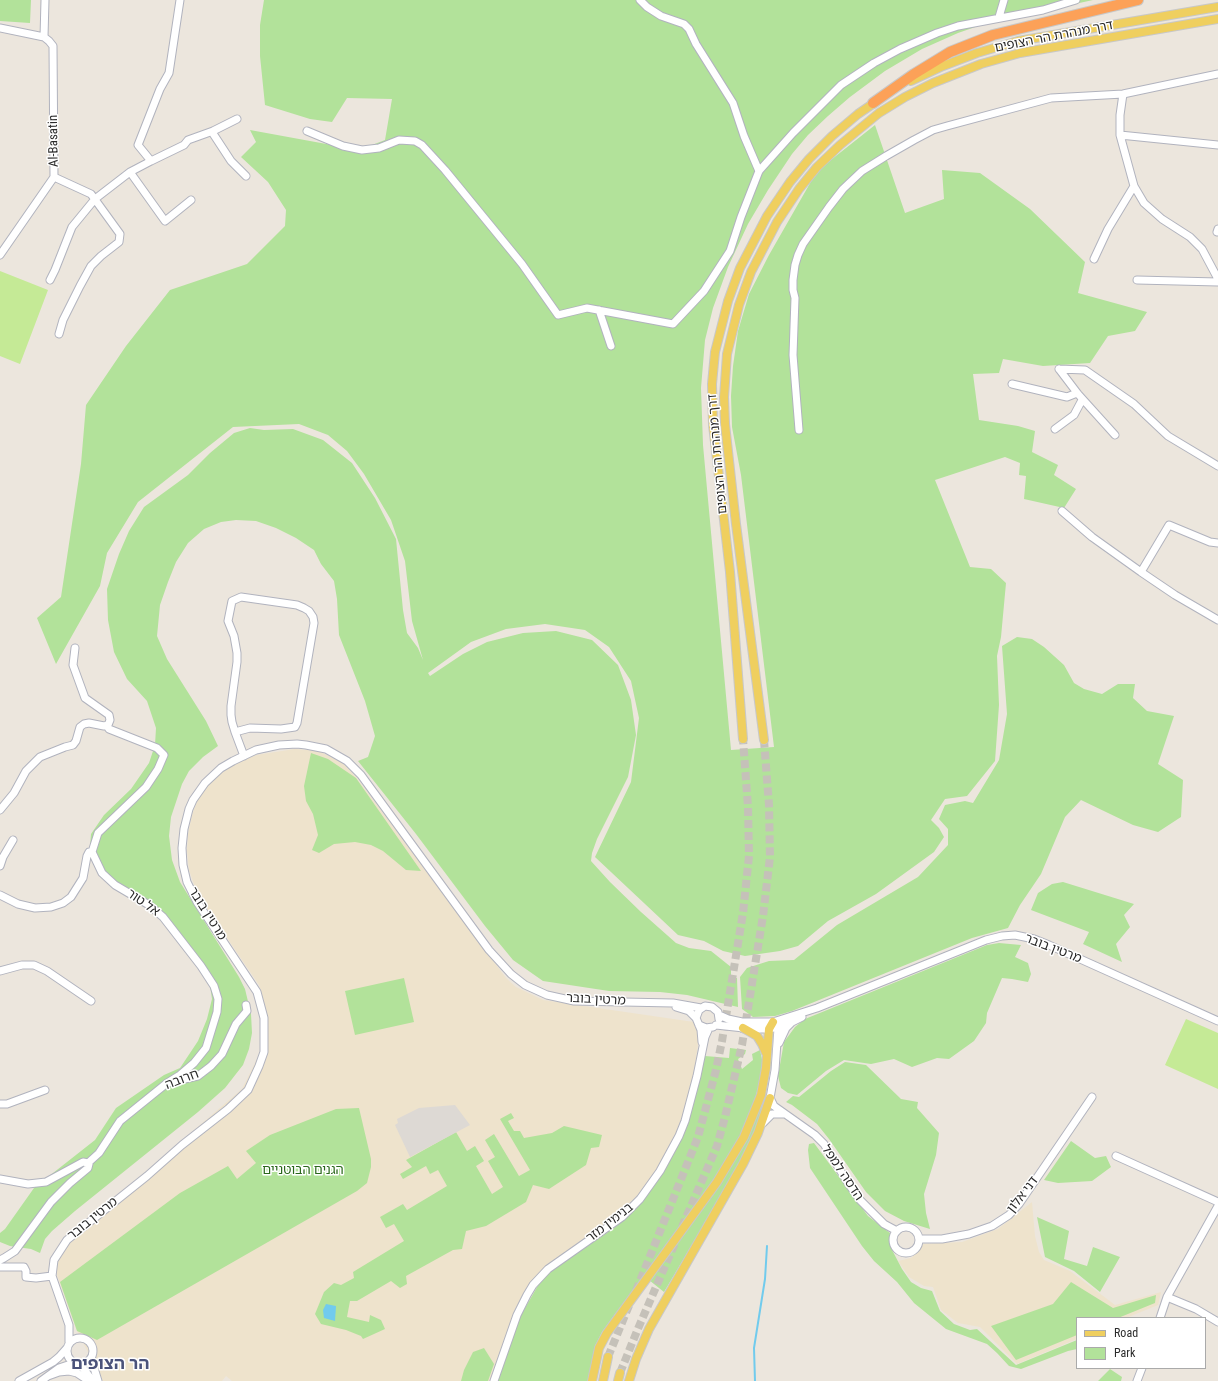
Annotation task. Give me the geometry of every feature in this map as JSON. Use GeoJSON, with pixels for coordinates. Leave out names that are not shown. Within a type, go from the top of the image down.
{"type":"FeatureCollection","features":[{"type":"Feature","properties":{"kind":"highway"},"geometry":{"type":"LineString","coordinates":[[873,104],[914,74],[950,52],[993,35],[1138,0]]}},
{"type":"Feature","properties":{"kind":"main road","name":"דרך מנהרת הר הצופים"},"geometry":{"type":"LineString","coordinates":[[743,739],[730,572],[713,425],[712,384],[715,352],[728,301],[738,273],[767,216],[790,182],[808,160],[832,136],[873,104],[899,87],[928,72],[977,53],[1018,41],[1218,7]]}},
{"type":"Feature","properties":{"kind":"main road","name":"דרך מנהרת הר הצופים"},"geometry":{"type":"LineString","coordinates":[[764,740],[736,524],[725,424],[724,397],[727,354],[739,305],[751,272],[777,222],[799,189],[817,167],[840,145],[879,113],[905,97],[933,83],[981,64],[1020,53],[1218,19]]}},
{"type":"Feature","properties":{"kind":"main road"},"geometry":{"type":"LineString","coordinates":[[592,1381],[599,1348],[607,1333],[717,1182],[744,1137],[761,1095],[773,1026]]}},
{"type":"Feature","properties":{"kind":"main road"},"geometry":{"type":"LineString","coordinates":[[743,1028],[754,1033],[760,1039],[767,1058]]}},
{"type":"Feature","properties":{"kind":"main road"},"geometry":{"type":"LineString","coordinates":[[629,1381],[636,1359],[649,1329],[743,1164],[760,1126],[770,1098]]}},
{"type":"Feature","properties":{"kind":"main road"},"geometry":{"type":"LineString","coordinates":[[603,1381],[608,1357]]}},
{"type":"Feature","properties":{"kind":"street"},"geometry":{"type":"LineString","coordinates":[[0,28],[44,37],[45,0]]}},
{"type":"Feature","properties":{"kind":"street"},"geometry":{"type":"LineString","coordinates":[[151,161],[138,145],[160,89],[169,73],[180,0]]}},
{"type":"Feature","properties":{"kind":"street"},"geometry":{"type":"LineString","coordinates":[[640,0],[647,7],[661,16],[684,24],[689,29],[696,44],[733,103],[744,136],[759,171]]}},
{"type":"Feature","properties":{"kind":"street"},"geometry":{"type":"LineString","coordinates":[[999,17],[1004,0]]}},
{"type":"Feature","properties":{"kind":"street"},"geometry":{"type":"LineString","coordinates":[[307,131],[343,146],[362,150],[379,148],[399,140],[415,141],[422,145],[445,170],[522,264],[558,316],[587,308],[673,324],[704,291],[730,251],[741,217],[759,171],[793,133],[841,85],[874,63],[900,49],[937,33],[958,26],[999,17],[1043,10],[1076,0]]}},
{"type":"Feature","properties":{"kind":"street","name":"Al-Basatin"},"geometry":{"type":"LineString","coordinates":[[0,255],[54,176],[53,56],[52,46],[44,37]]}},
{"type":"Feature","properties":{"kind":"street"},"geometry":{"type":"LineString","coordinates":[[799,430],[793,355],[795,298],[793,280],[795,265],[803,244],[843,189],[862,171],[933,130],[1051,98],[1123,94],[1218,74]]}},
{"type":"Feature","properties":{"kind":"street"},"geometry":{"type":"LineString","coordinates":[[1123,94],[1120,115],[1120,135],[1134,186],[1144,203],[1162,219],[1190,236],[1202,249],[1218,279]]}},
{"type":"Feature","properties":{"kind":"street"},"geometry":{"type":"LineString","coordinates":[[50,280],[72,227],[95,199],[130,172],[184,145],[188,140],[212,132],[237,119]]}},
{"type":"Feature","properties":{"kind":"street"},"geometry":{"type":"LineString","coordinates":[[212,132],[231,161],[246,176]]}},
{"type":"Feature","properties":{"kind":"street"},"geometry":{"type":"LineString","coordinates":[[1120,135],[1218,145]]}},
{"type":"Feature","properties":{"kind":"street"},"geometry":{"type":"LineString","coordinates":[[130,172],[165,221],[191,200]]}},
{"type":"Feature","properties":{"kind":"street"},"geometry":{"type":"LineString","coordinates":[[54,176],[91,194],[120,234],[119,242],[91,266],[76,293],[59,334]]}},
{"type":"Feature","properties":{"kind":"street"},"geometry":{"type":"LineString","coordinates":[[1094,259],[1108,229],[1134,186]]}},
{"type":"Feature","properties":{"kind":"street"},"geometry":{"type":"LineString","coordinates":[[1137,280],[1218,282]]}},
{"type":"Feature","properties":{"kind":"street"},"geometry":{"type":"LineString","coordinates":[[599,310],[611,346]]}},
{"type":"Feature","properties":{"kind":"street"},"geometry":{"type":"LineString","coordinates":[[1115,435],[1082,400],[1059,369],[1085,370],[1134,404],[1168,436],[1218,466]]}},
{"type":"Feature","properties":{"kind":"street"},"geometry":{"type":"LineString","coordinates":[[1012,384],[1067,397],[1077,393]]}},
{"type":"Feature","properties":{"kind":"street"},"geometry":{"type":"LineString","coordinates":[[1055,429],[1074,415],[1082,400]]}},
{"type":"Feature","properties":{"kind":"street"},"geometry":{"type":"LineString","coordinates":[[1062,511],[1092,537],[1141,572],[1218,620]]}},
{"type":"Feature","properties":{"kind":"street"},"geometry":{"type":"LineString","coordinates":[[1141,572],[1169,525],[1218,544]]}},
{"type":"Feature","properties":{"kind":"street"},"geometry":{"type":"LineString","coordinates":[[236,732],[250,728],[282,729],[295,727],[297,723],[314,623],[313,617],[309,611],[304,608],[297,605],[241,597],[232,601],[228,622],[234,636],[237,662],[230,715],[244,756]]}},
{"type":"Feature","properties":{"kind":"street"},"geometry":{"type":"LineString","coordinates":[[76,648],[73,665],[85,698],[109,714],[110,720],[107,726]]}},
{"type":"Feature","properties":{"kind":"street"},"geometry":{"type":"LineString","coordinates":[[0,810],[14,793],[26,772],[40,757],[73,745],[76,741],[80,727],[84,724],[89,723],[107,726],[109,729],[157,748],[164,755],[158,769],[146,787],[98,833],[92,852],[89,852],[87,856],[83,878],[71,897],[63,903],[51,908],[35,908],[18,904],[0,895]]}},
{"type":"Feature","properties":{"kind":"street","name":"מרטין בובר"},"geometry":{"type":"LineString","coordinates":[[52,1276],[54,1260],[67,1240],[228,1109],[248,1090],[259,1066],[264,1052],[265,1040],[264,1018],[257,992],[197,902],[186,877],[182,857],[186,820],[189,809],[198,791],[205,782],[221,768],[244,756],[279,745],[297,744],[320,748],[339,755],[347,760],[361,775],[489,950],[511,974],[525,985],[547,995],[574,1001],[682,1004],[701,1008]]}},
{"type":"Feature","properties":{"kind":"street"},"geometry":{"type":"LineString","coordinates":[[0,866],[3,857],[13,840]]}},
{"type":"Feature","properties":{"kind":"street","name":"אל טור"},"geometry":{"type":"LineString","coordinates":[[92,852],[102,873],[115,884],[149,905],[163,917],[202,966],[214,986],[218,999],[217,1012],[206,1048],[194,1063],[180,1075],[167,1083]]}},
{"type":"Feature","properties":{"kind":"street","name":"מרטין בובר"},"geometry":{"type":"LineString","coordinates":[[719,1015],[728,1019],[742,1022],[773,1026],[986,940],[1002,936],[1016,935],[1034,939],[1049,945],[1218,1021]]}},
{"type":"Feature","properties":{"kind":"street"},"geometry":{"type":"LineString","coordinates":[[0,971],[22,965],[34,965],[47,971],[91,1001]]}},
{"type":"Feature","properties":{"kind":"street","name":"מרטין בובר"},"geometry":{"type":"LineString","coordinates":[[662,1004],[682,1008],[698,1021]]}},
{"type":"Feature","properties":{"kind":"street","name":"חרובה"},"geometry":{"type":"LineString","coordinates":[[88,1162],[99,1153],[120,1121],[167,1083],[198,1076],[211,1066],[222,1054],[236,1024],[247,1011],[246,1005]]}},
{"type":"Feature","properties":{"kind":"street"},"geometry":{"type":"LineString","coordinates":[[709,1006],[716,1009],[719,1015],[718,1022],[713,1027],[702,1027],[698,1021],[697,1014],[701,1008],[709,1006]]}},
{"type":"Feature","properties":{"kind":"street","name":"מרטין בובר"},"geometry":{"type":"LineString","coordinates":[[713,1027],[743,1028],[773,1026],[792,1022],[817,1008]]}},
{"type":"Feature","properties":{"kind":"street","name":"בנימין מזר"},"geometry":{"type":"LineString","coordinates":[[698,1021],[702,1035],[702,1048]]}},
{"type":"Feature","properties":{"kind":"street"},"geometry":{"type":"LineString","coordinates":[[770,1098],[777,1047],[786,1028],[792,1022]]}},
{"type":"Feature","properties":{"kind":"street"},"geometry":{"type":"LineString","coordinates":[[773,1026],[777,1047]]}},
{"type":"Feature","properties":{"kind":"street","name":"בנימין מזר"},"geometry":{"type":"LineString","coordinates":[[494,1381],[517,1315],[533,1285],[548,1269],[619,1220],[631,1209],[660,1171],[679,1136],[685,1121],[697,1076],[704,1037],[713,1027]]}},
{"type":"Feature","properties":{"kind":"street"},"geometry":{"type":"LineString","coordinates":[[0,1104],[7,1104],[45,1090]]}},
{"type":"Feature","properties":{"kind":"street","name":"דני אלון"},"geometry":{"type":"LineString","coordinates":[[919,1239],[942,1239],[969,1234],[992,1226],[1009,1215],[1019,1204],[1092,1096]]}},
{"type":"Feature","properties":{"kind":"street","name":"הדסה למפל"},"geometry":{"type":"LineString","coordinates":[[770,1098],[774,1106],[824,1144],[860,1200],[884,1224],[897,1231]]}},
{"type":"Feature","properties":{"kind":"street"},"geometry":{"type":"LineString","coordinates":[[760,1126],[768,1116],[772,1114],[787,1115]]}},
{"type":"Feature","properties":{"kind":"street"},"geometry":{"type":"LineString","coordinates":[[1116,1156],[1218,1202]]}},
{"type":"Feature","properties":{"kind":"street"},"geometry":{"type":"LineString","coordinates":[[0,1179],[28,1184],[46,1182],[83,1162],[88,1162],[88,1168],[50,1202],[15,1251],[0,1260]]}},
{"type":"Feature","properties":{"kind":"street"},"geometry":{"type":"LineString","coordinates":[[1160,1317],[1167,1297],[1218,1206]]}},
{"type":"Feature","properties":{"kind":"street"},"geometry":{"type":"LineString","coordinates":[[902,1228],[910,1228],[917,1233],[919,1239],[916,1249],[908,1253],[903,1253],[896,1248],[894,1244],[894,1236],[897,1231],[902,1228]]}},
{"type":"Feature","properties":{"kind":"street"},"geometry":{"type":"LineString","coordinates":[[0,1267],[24,1268],[26,1270],[26,1277],[36,1278],[52,1276],[70,1331],[66,1352],[70,1360],[79,1364],[93,1381]]}},
{"type":"Feature","properties":{"kind":"street"},"geometry":{"type":"LineString","coordinates":[[1167,1297],[1196,1309],[1218,1322]]}},
{"type":"Feature","properties":{"kind":"street"},"geometry":{"type":"LineString","coordinates":[[66,1315],[79,1338]]}},
{"type":"Feature","properties":{"kind":"street"},"geometry":{"type":"LineString","coordinates":[[19,1381],[53,1362],[75,1338],[86,1339],[92,1345],[91,1358],[98,1381]]}},
{"type":"Feature","properties":{"kind":"street"},"geometry":{"type":"LineString","coordinates":[[40,1381],[59,1368],[68,1364],[84,1363],[91,1358]]}},
{"type":"Feature","properties":{"kind":"street"},"geometry":{"type":"LineString","coordinates":[[1137,1381],[1142,1369]]}},
{"type":"Feature","properties":{"kind":"street"},"geometry":{"type":"LineString","coordinates":[[48,1376],[59,1372],[69,1371],[77,1373],[89,1381]]}},
{"type":"Feature","properties":{"kind":"shaded area"},"geometry":{"type":"Polygon","coordinates":[[[295,749],[319,751],[344,764],[356,777],[506,978],[516,987],[543,1000],[694,1022],[699,1036],[693,1081],[682,1121],[661,1164],[645,1191],[623,1215],[532,1281],[516,1307],[490,1381],[232,1381],[226,1376],[222,1381],[103,1381],[77,1331],[57,1275],[56,1263],[69,1243],[150,1168],[242,1089],[259,1055],[264,1033],[265,1015],[264,1003],[259,985],[204,904],[195,887],[189,870],[187,851],[188,834],[197,801],[207,786],[218,775],[233,765],[256,755],[295,749]]]}},
{"type":"Feature","properties":{"kind":"shaded area"},"geometry":{"type":"Polygon","coordinates":[[[455,1105],[470,1125],[410,1157],[395,1125],[398,1123],[397,1119],[419,1108],[455,1105]]]}},
{"type":"Feature","properties":{"kind":"shaded area"},"geometry":{"type":"Polygon","coordinates":[[[1032,1202],[1035,1236],[1039,1252],[1044,1260],[1070,1271],[1115,1305],[1161,1292],[1158,1305],[1128,1317],[1076,1317],[1076,1339],[1017,1364],[980,1327],[958,1323],[941,1310],[933,1287],[924,1286],[909,1277],[898,1261],[911,1258],[918,1252],[923,1244],[962,1242],[998,1229],[1032,1202]]]}},
{"type":"Feature","properties":{"kind":"green space"},"geometry":{"type":"Polygon","coordinates":[[[0,0],[31,0],[30,23],[0,21],[0,0]]]}},
{"type":"Feature","properties":{"kind":"green space"},"geometry":{"type":"Polygon","coordinates":[[[264,0],[1093,0],[984,24],[958,33],[922,49],[885,71],[850,97],[808,135],[792,154],[748,224],[728,267],[713,308],[705,340],[701,388],[703,445],[731,750],[774,747],[741,475],[732,427],[731,396],[733,366],[738,331],[749,294],[769,255],[817,171],[875,125],[905,213],[944,199],[942,170],[980,173],[1030,209],[1085,262],[1078,293],[1147,312],[1135,331],[1108,336],[1090,363],[1043,366],[1003,359],[999,373],[973,374],[979,420],[1018,426],[1035,431],[1032,452],[1058,465],[1054,475],[1076,489],[1064,508],[1024,499],[1026,476],[1019,475],[1020,463],[1005,457],[935,480],[970,567],[991,569],[1006,583],[1001,637],[997,656],[999,705],[995,761],[967,796],[945,799],[931,820],[939,828],[944,837],[934,852],[876,894],[828,921],[798,946],[780,951],[745,956],[723,951],[704,941],[678,935],[595,857],[631,782],[639,718],[631,681],[609,647],[585,630],[545,624],[506,629],[471,642],[428,673],[430,676],[463,654],[487,642],[523,633],[556,631],[592,640],[618,665],[631,700],[636,735],[628,777],[597,839],[591,861],[641,912],[676,943],[689,948],[711,951],[731,967],[731,978],[737,978],[738,1007],[687,995],[660,992],[609,991],[543,981],[513,960],[358,761],[368,757],[375,736],[365,701],[339,635],[337,599],[334,581],[321,564],[314,550],[296,538],[276,528],[256,521],[236,520],[221,522],[204,529],[188,543],[176,562],[160,605],[157,636],[167,659],[206,721],[218,746],[203,757],[189,771],[182,784],[171,817],[169,836],[172,860],[180,882],[245,989],[251,1014],[252,1033],[249,1049],[243,1065],[225,1088],[198,1112],[52,1231],[45,1239],[40,1253],[31,1249],[10,1246],[0,1242],[0,1233],[5,1229],[34,1188],[95,1140],[116,1108],[164,1075],[180,1068],[198,1041],[207,1019],[212,999],[210,985],[198,963],[150,903],[108,876],[95,861],[90,847],[91,834],[104,815],[131,789],[149,763],[155,745],[156,728],[147,701],[127,679],[114,652],[108,620],[107,589],[129,531],[144,507],[188,475],[210,453],[234,433],[250,428],[264,430],[293,429],[323,440],[352,463],[375,498],[396,539],[403,610],[407,633],[418,648],[423,660],[412,621],[405,561],[391,520],[364,474],[347,451],[328,435],[299,424],[233,427],[138,502],[107,553],[100,586],[56,664],[37,618],[61,597],[81,464],[86,405],[126,346],[170,290],[247,264],[285,226],[286,210],[268,182],[241,157],[256,142],[250,130],[359,150],[385,140],[392,99],[347,98],[332,122],[310,119],[265,105],[260,56],[260,25],[264,0]]]}},
{"type":"Feature","properties":{"kind":"green space"},"geometry":{"type":"Polygon","coordinates":[[[0,271],[48,290],[20,364],[0,356],[0,271]]]}},
{"type":"Feature","properties":{"kind":"green space"},"geometry":{"type":"Polygon","coordinates":[[[1017,637],[1032,639],[1044,647],[1064,665],[1074,683],[1084,689],[1102,694],[1118,684],[1135,684],[1133,698],[1147,711],[1174,716],[1158,764],[1183,780],[1181,817],[1158,832],[1133,825],[1081,800],[1065,817],[1041,874],[1020,905],[1008,928],[972,938],[792,1011],[775,1016],[753,1017],[742,1009],[740,977],[747,968],[769,961],[794,960],[837,925],[918,877],[948,845],[948,829],[939,819],[945,805],[965,801],[973,803],[999,760],[1007,714],[1002,646],[1017,637]]]}},
{"type":"Feature","properties":{"kind":"green space"},"geometry":{"type":"Polygon","coordinates":[[[311,753],[328,759],[356,778],[421,871],[406,870],[383,851],[371,845],[355,842],[334,844],[319,853],[312,850],[318,835],[313,814],[306,801],[304,786],[311,753]]]}},
{"type":"Feature","properties":{"kind":"green space"},"geometry":{"type":"Polygon","coordinates":[[[1063,882],[1134,904],[1124,915],[1130,927],[1116,944],[1122,962],[1083,944],[1089,932],[1031,910],[1038,893],[1052,884],[1063,882]]]}},
{"type":"Feature","properties":{"kind":"green space"},"geometry":{"type":"Polygon","coordinates":[[[999,943],[1021,945],[1015,957],[1028,963],[1031,974],[1028,982],[1002,978],[987,1013],[986,1023],[974,1041],[949,1059],[937,1058],[912,1067],[894,1059],[871,1064],[844,1060],[826,1071],[797,1095],[788,1093],[781,1088],[778,1076],[784,1042],[795,1027],[805,1019],[987,945],[999,943]]]}},
{"type":"Feature","properties":{"kind":"green space"},"geometry":{"type":"Polygon","coordinates":[[[404,978],[414,1022],[355,1035],[345,991],[404,978]]]}},
{"type":"Feature","properties":{"kind":"green space"},"geometry":{"type":"Polygon","coordinates":[[[1186,1019],[1218,1033],[1218,1089],[1165,1065],[1186,1019]]]}},
{"type":"Feature","properties":{"kind":"green space"},"geometry":{"type":"Polygon","coordinates":[[[730,1048],[746,1050],[745,1054],[738,1059],[742,1069],[753,1060],[752,1054],[760,1050],[763,1064],[754,1103],[743,1130],[728,1158],[702,1200],[602,1332],[595,1346],[588,1381],[498,1381],[521,1315],[540,1282],[551,1271],[614,1228],[630,1215],[657,1182],[667,1165],[696,1094],[705,1056],[729,1058],[730,1048]]]}},
{"type":"Feature","properties":{"kind":"green space"},"geometry":{"type":"Polygon","coordinates":[[[845,1062],[866,1065],[901,1099],[918,1102],[917,1108],[939,1133],[936,1155],[924,1194],[926,1213],[930,1229],[904,1221],[885,1211],[866,1192],[817,1124],[786,1102],[793,1096],[799,1097],[831,1071],[845,1062]]]}},
{"type":"Feature","properties":{"kind":"green space"},"geometry":{"type":"Polygon","coordinates":[[[762,1101],[766,1103],[751,1142],[664,1292],[649,1280],[710,1199],[737,1157],[754,1123],[762,1101]]]}},
{"type":"Feature","properties":{"kind":"green space","name":"הגנים הבוטניים"},"geometry":{"type":"Polygon","coordinates":[[[359,1108],[371,1159],[371,1167],[367,1183],[357,1191],[97,1340],[77,1331],[60,1282],[180,1193],[228,1166],[237,1179],[256,1163],[246,1151],[270,1135],[336,1109],[359,1108]]]}},
{"type":"Feature","properties":{"kind":"green space"},"geometry":{"type":"Polygon","coordinates":[[[511,1113],[514,1118],[508,1121],[514,1131],[520,1131],[524,1138],[552,1133],[564,1126],[602,1135],[599,1147],[591,1148],[586,1165],[549,1189],[533,1185],[526,1202],[486,1226],[466,1231],[462,1249],[453,1250],[406,1276],[407,1284],[400,1288],[391,1281],[357,1301],[350,1301],[347,1317],[369,1322],[370,1315],[381,1320],[385,1329],[363,1339],[361,1336],[346,1330],[321,1324],[315,1314],[324,1292],[334,1283],[341,1285],[354,1278],[353,1272],[404,1241],[394,1224],[386,1228],[380,1217],[403,1204],[407,1210],[447,1186],[438,1170],[430,1174],[426,1166],[403,1179],[400,1174],[412,1167],[406,1160],[456,1132],[467,1151],[475,1146],[484,1161],[476,1166],[492,1194],[503,1187],[488,1161],[495,1157],[485,1140],[494,1134],[519,1176],[530,1170],[500,1119],[511,1113]]]}},
{"type":"Feature","properties":{"kind":"green space"},"geometry":{"type":"Polygon","coordinates":[[[1071,1141],[1095,1158],[1106,1156],[1111,1167],[1092,1181],[1058,1183],[1044,1180],[1071,1141]]]}},
{"type":"Feature","properties":{"kind":"green space"},"geometry":{"type":"Polygon","coordinates":[[[814,1143],[868,1216],[890,1233],[891,1248],[911,1282],[921,1288],[932,1291],[940,1311],[954,1324],[970,1330],[977,1329],[1016,1365],[1076,1340],[1076,1349],[1021,1369],[1009,1366],[987,1344],[946,1329],[914,1303],[897,1282],[874,1261],[862,1246],[810,1168],[808,1150],[809,1144],[814,1143]]]}},
{"type":"Feature","properties":{"kind":"green space"},"geometry":{"type":"Polygon","coordinates":[[[1037,1217],[1069,1231],[1064,1259],[1087,1266],[1093,1247],[1120,1257],[1100,1292],[1074,1271],[1045,1257],[1037,1217]]]}},
{"type":"Feature","properties":{"kind":"green space"},"geometry":{"type":"Polygon","coordinates":[[[1071,1282],[1113,1308],[1156,1295],[1155,1303],[1120,1317],[1076,1317],[1076,1335],[1016,1360],[991,1326],[1053,1304],[1071,1282]]]}},
{"type":"Feature","properties":{"kind":"green space"},"geometry":{"type":"Polygon","coordinates":[[[484,1348],[494,1364],[488,1381],[461,1381],[464,1370],[473,1352],[484,1348]]]}},
{"type":"Feature","properties":{"kind":"green space"},"geometry":{"type":"Polygon","coordinates":[[[1110,1369],[1122,1377],[1121,1381],[1098,1381],[1110,1369]]]}},
{"type":"Feature","properties":{"kind":"water"},"geometry":{"type":"Polygon","coordinates":[[[326,1304],[336,1306],[335,1321],[324,1318],[323,1310],[326,1304]]]}},
{"type":"Feature","properties":{"kind":"waterway"},"geometry":{"type":"LineString","coordinates":[[755,1381],[754,1348],[765,1279],[767,1246]]}},
{"type":"Feature","properties":{"kind":"tunnel"},"geometry":{"type":"LineString","coordinates":[[636,1291],[698,1137],[716,1070],[722,1041],[743,913],[749,856],[748,807],[743,739]]}},
{"type":"Feature","properties":{"kind":"tunnel"},"geometry":{"type":"LineString","coordinates":[[682,1227],[717,1146],[742,1045],[763,916],[770,857],[769,805],[764,740]]}},
{"type":"Feature","properties":{"kind":"tunnel"},"geometry":{"type":"LineString","coordinates":[[620,1373],[675,1243]]}},
{"type":"Feature","properties":{"kind":"tunnel"},"geometry":{"type":"LineString","coordinates":[[608,1357],[630,1303]]}},
{"type":"Feature","properties":{"kind":"district","name":"הר הצופים"},"geometry":{"type":"Point","coordinates":[110,1365]}}]}
